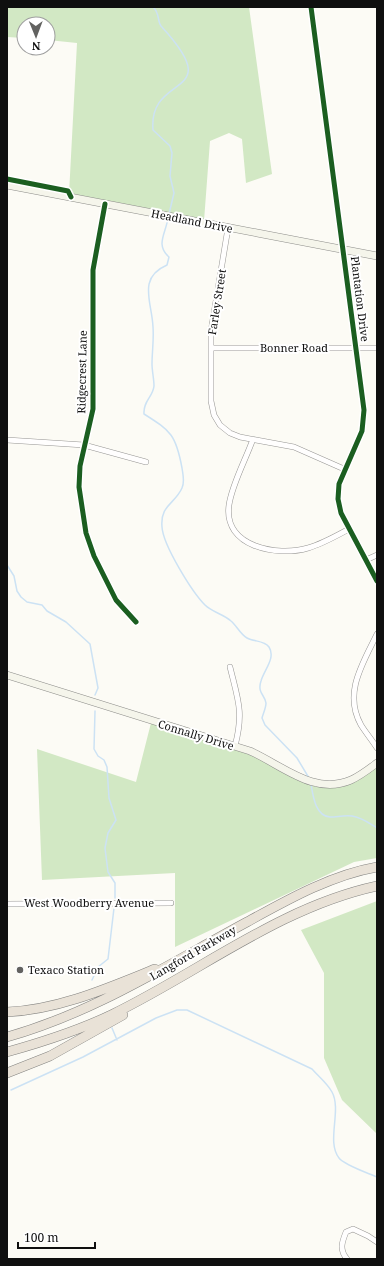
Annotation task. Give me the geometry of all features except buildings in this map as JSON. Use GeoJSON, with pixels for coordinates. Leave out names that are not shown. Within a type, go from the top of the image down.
{"type":"FeatureCollection","features":[{"type":"Feature","properties":{"kind":"highway","name":"Langford Parkway"},"geometry":{"type":"LineString","coordinates":[[11,1035],[56,1022],[85,1009],[144,980],[302,894],[351,874],[377,867]]}},
{"type":"Feature","properties":{"kind":"highway","name":"Langford Parkway"},"geometry":{"type":"LineString","coordinates":[[7,1052],[81,1027],[112,1014],[256,934],[312,906],[354,891],[377,886]]}},
{"type":"Feature","properties":{"kind":"highway"},"geometry":{"type":"LineString","coordinates":[[7,1012],[40,1007],[88,995],[182,958]]}},
{"type":"Feature","properties":{"kind":"highway"},"geometry":{"type":"LineString","coordinates":[[7,1073],[36,1062],[76,1042],[126,1013],[170,983]]}},
{"type":"Feature","properties":{"kind":"street","name":"Plantation Drive"},"geometry":{"type":"LineString","coordinates":[[312,7],[344,250],[364,420],[362,431],[344,469],[339,484],[338,499],[341,513],[377,581]]}},
{"type":"Feature","properties":{"kind":"street","name":"Headland Drive"},"geometry":{"type":"LineString","coordinates":[[7,185],[377,256]]}},
{"type":"Feature","properties":{"kind":"street","name":"Ridgecrest Lane"},"geometry":{"type":"LineString","coordinates":[[105,204],[93,270],[93,409],[80,466],[79,487],[86,532],[94,556],[116,600],[136,622]]}},
{"type":"Feature","properties":{"kind":"street","name":"Farley Street"},"geometry":{"type":"LineString","coordinates":[[228,228],[212,317],[212,409],[220,425],[230,433],[240,437],[294,447],[344,469]]}},
{"type":"Feature","properties":{"kind":"street","name":"Bonner Road"},"geometry":{"type":"LineString","coordinates":[[211,348],[377,348]]}},
{"type":"Feature","properties":{"kind":"street"},"geometry":{"type":"LineString","coordinates":[[253,439],[229,505],[231,523],[241,538],[259,548],[296,551],[318,545],[349,529]]}},
{"type":"Feature","properties":{"kind":"street"},"geometry":{"type":"LineString","coordinates":[[7,440],[84,445],[146,462]]}},
{"type":"Feature","properties":{"kind":"street"},"geometry":{"type":"LineString","coordinates":[[366,560],[377,555]]}},
{"type":"Feature","properties":{"kind":"street"},"geometry":{"type":"LineString","coordinates":[[377,634],[357,676],[354,695],[356,713],[361,724],[377,748]]}},
{"type":"Feature","properties":{"kind":"street"},"geometry":{"type":"LineString","coordinates":[[230,667],[241,715],[240,728],[235,746]]}},
{"type":"Feature","properties":{"kind":"street","name":"Connally Drive"},"geometry":{"type":"LineString","coordinates":[[7,675],[123,713],[235,746],[270,760],[303,780],[318,784],[350,781],[377,763]]}},
{"type":"Feature","properties":{"kind":"street","name":"West Woodberry Avenue"},"geometry":{"type":"LineString","coordinates":[[7,904],[171,903]]}},
{"type":"Feature","properties":{"kind":"street"},"geometry":{"type":"LineString","coordinates":[[347,1259],[343,1255],[341,1243],[346,1232],[353,1230],[368,1236],[377,1242]]}},
{"type":"Feature","properties":{"kind":"green space"},"geometry":{"type":"Polygon","coordinates":[[[7,7],[249,7],[272,174],[246,183],[242,139],[229,133],[210,141],[204,221],[69,194],[77,43],[56,41],[56,16],[16,16],[16,38],[7,37],[7,7]]]}},
{"type":"Feature","properties":{"kind":"green space"},"geometry":{"type":"Polygon","coordinates":[[[151,723],[238,749],[281,768],[316,787],[350,783],[377,763],[377,858],[354,862],[175,947],[175,873],[42,880],[37,749],[136,782],[151,723]]]}},
{"type":"Feature","properties":{"kind":"green space"},"geometry":{"type":"Polygon","coordinates":[[[377,901],[377,1134],[342,1100],[324,1058],[324,973],[301,930],[377,901]]]}},
{"type":"Feature","properties":{"kind":"waterway"},"geometry":{"type":"LineString","coordinates":[[153,7],[157,12],[161,26],[180,49],[188,65],[187,76],[181,84],[162,99],[155,112],[153,130],[170,146],[172,153],[170,176],[174,193],[169,214]]}},
{"type":"Feature","properties":{"kind":"waterway"},"geometry":{"type":"LineString","coordinates":[[168,218],[162,239],[163,248],[169,257],[167,265],[158,270],[152,277],[149,284],[148,292],[153,332],[152,364],[154,386],[152,393],[146,402],[144,410],[144,414],[171,435],[177,448],[182,468],[184,481],[183,486],[163,514],[162,527],[164,535],[167,545],[179,568],[199,599],[205,605],[231,621],[247,638],[262,642],[269,647],[271,651],[270,660],[260,685],[266,703],[262,718],[265,725],[297,758],[309,778]]}},
{"type":"Feature","properties":{"kind":"waterway"},"geometry":{"type":"LineString","coordinates":[[7,565],[14,576],[17,591],[21,597],[27,602],[42,605],[47,611],[66,622],[90,644],[98,688],[95,695]]}},
{"type":"Feature","properties":{"kind":"waterway"},"geometry":{"type":"LineString","coordinates":[[95,711],[94,749],[98,756],[104,760],[107,767],[109,798],[116,820],[108,833],[105,848],[108,872],[115,883],[115,898]]}},
{"type":"Feature","properties":{"kind":"waterway"},"geometry":{"type":"LineString","coordinates":[[311,784],[318,809],[325,816],[355,817],[365,820],[377,828]]}},
{"type":"Feature","properties":{"kind":"waterway"},"geometry":{"type":"LineString","coordinates":[[92,980],[98,967],[108,959],[114,908]]}},
{"type":"Feature","properties":{"kind":"waterway"},"geometry":{"type":"LineString","coordinates":[[11,1090],[83,1057],[156,1018],[177,1010],[187,1010],[312,1069],[328,1086],[335,1099],[334,1143],[335,1151],[339,1158],[351,1166],[377,1177]]}},
{"type":"Feature","properties":{"kind":"waterway"},"geometry":{"type":"LineString","coordinates":[[112,1028],[117,1040]]}},
{"type":"Feature","properties":{"kind":"cycle path"},"geometry":{"type":"LineString","coordinates":[[311,7],[364,410],[362,431],[339,484],[338,499],[341,513],[377,581]]}},
{"type":"Feature","properties":{"kind":"cycle path"},"geometry":{"type":"LineString","coordinates":[[7,179],[68,191],[71,197]]}},
{"type":"Feature","properties":{"kind":"cycle path"},"geometry":{"type":"LineString","coordinates":[[105,204],[93,270],[93,409],[80,466],[79,487],[86,533],[94,556],[116,600],[136,622]]}},
{"type":"Feature","properties":{"kind":"place","name":"Texaco Station"},"geometry":{"type":"Point","coordinates":[20,970]}}]}
